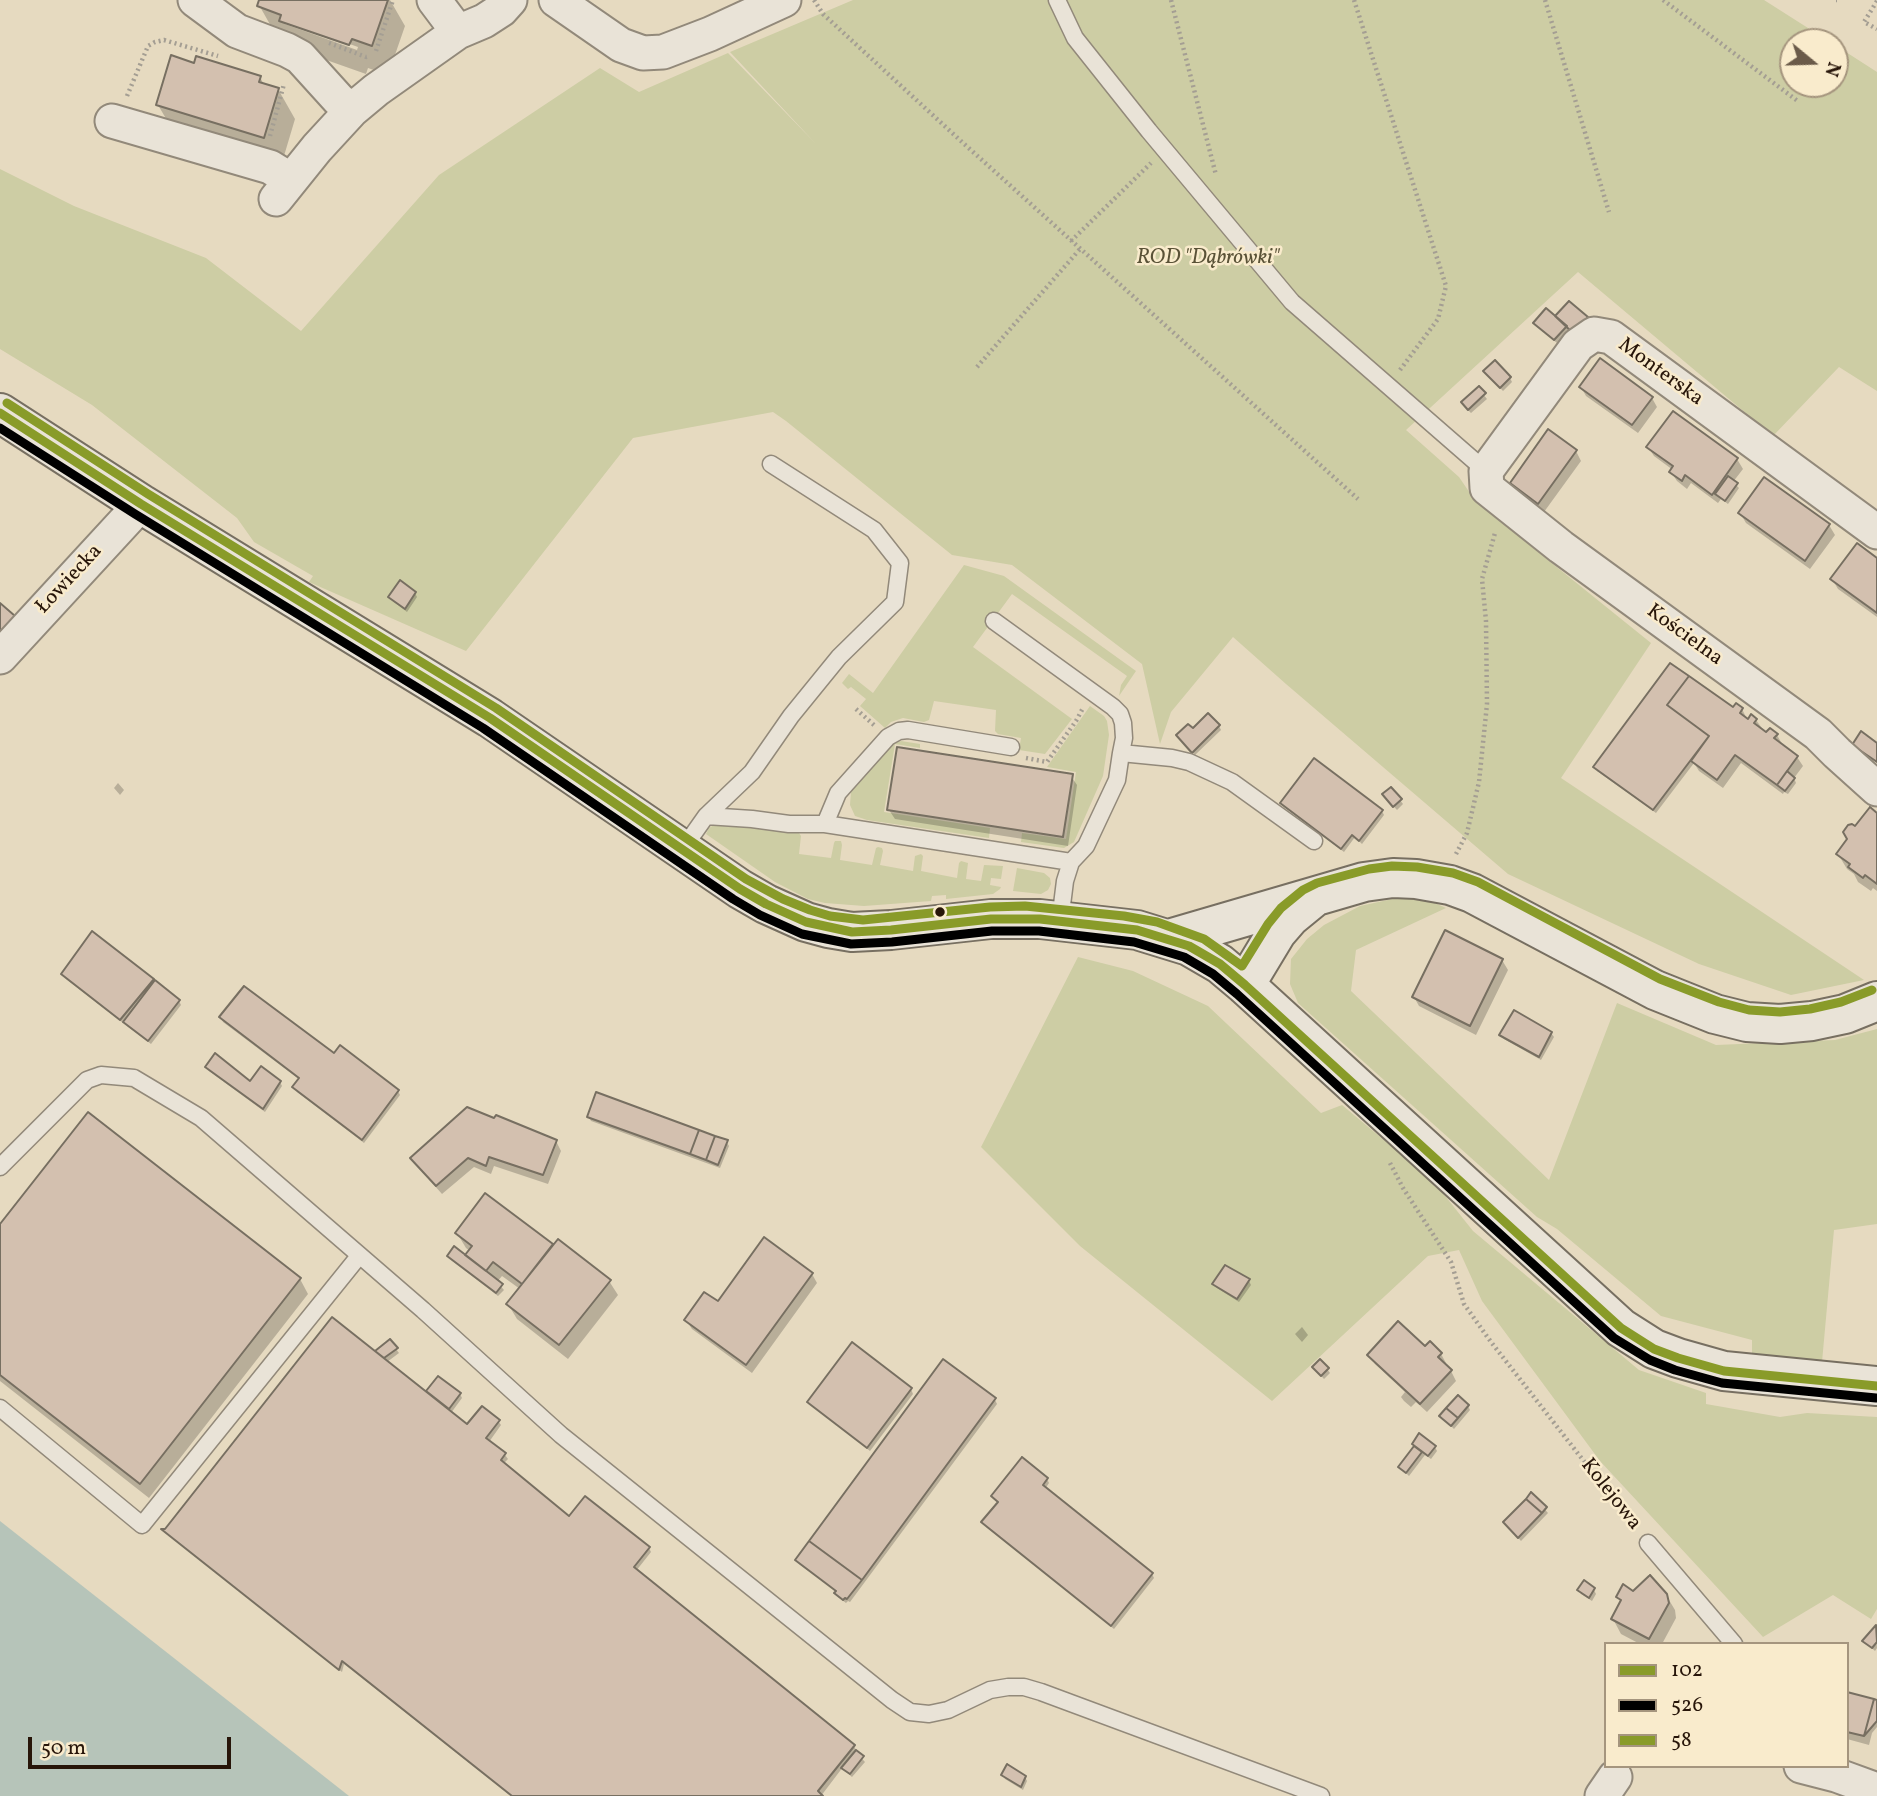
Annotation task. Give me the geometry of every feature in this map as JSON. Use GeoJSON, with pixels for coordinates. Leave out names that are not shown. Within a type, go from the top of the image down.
{"type":"FeatureCollection","features":[{"type":"Feature","properties":{"kind":"street"},"geometry":{"type":"LineString","coordinates":[[195,0],[237,31],[300,57],[339,100],[352,110]]}},
{"type":"Feature","properties":{"kind":"street"},"geometry":{"type":"LineString","coordinates":[[434,0],[458,32]]}},
{"type":"Feature","properties":{"kind":"street"},"geometry":{"type":"LineString","coordinates":[[127,126],[270,167],[283,190],[352,110],[458,32],[484,22],[510,0]]}},
{"type":"Feature","properties":{"kind":"street"},"geometry":{"type":"LineString","coordinates":[[556,0],[621,45],[643,53],[663,52],[784,0]]}},
{"type":"Feature","properties":{"kind":"street","name":"Monterska"},"geometry":{"type":"LineString","coordinates":[[1494,488],[1578,345],[1594,334],[1611,337],[1877,532]]}},
{"type":"Feature","properties":{"kind":"street"},"geometry":{"type":"LineString","coordinates":[[0,413],[141,504],[490,718],[682,850],[766,904],[797,919],[828,928],[863,932],[1025,918],[1130,929],[1199,950],[1245,985],[1621,1328],[1654,1349],[1724,1371],[1877,1387]]}},
{"type":"Feature","properties":{"kind":"street","name":"Kościelna"},"geometry":{"type":"LineString","coordinates":[[1494,488],[1561,547],[1818,734],[1877,789]]}},
{"type":"Feature","properties":{"kind":"street","name":"Łowiecka"},"geometry":{"type":"LineString","coordinates":[[0,657],[141,504]]}},
{"type":"Feature","properties":{"kind":"street"},"geometry":{"type":"LineString","coordinates":[[1169,939],[1364,882],[1393,878],[1416,879],[1450,885],[1481,897],[1655,990],[1715,1014],[1747,1023],[1812,1021],[1845,1014],[1877,1001]]}},
{"type":"Feature","properties":{"kind":"street"},"geometry":{"type":"LineString","coordinates":[[1245,985],[1284,924],[1309,901],[1320,895]]}},
{"type":"Feature","properties":{"kind":"street"},"geometry":{"type":"LineString","coordinates":[[1809,1768],[1877,1790]]}},
{"type":"Feature","properties":{"kind":"lane"},"geometry":{"type":"LineString","coordinates":[[1057,0],[1075,38],[1164,150],[1292,302],[1388,385],[1494,488]]}},
{"type":"Feature","properties":{"kind":"lane"},"geometry":{"type":"LineString","coordinates":[[682,850],[706,816],[752,772],[791,716],[839,657],[895,602],[900,563],[874,530],[771,464]]}},
{"type":"Feature","properties":{"kind":"lane"},"geometry":{"type":"LineString","coordinates":[[994,621],[1092,692],[1119,714],[1123,723],[1124,738],[1117,780],[1086,846],[1072,862],[1065,881],[1060,921]]}},
{"type":"Feature","properties":{"kind":"lane"},"geometry":{"type":"LineString","coordinates":[[825,824],[838,793],[888,737],[899,731],[908,730],[1011,747]]}},
{"type":"Feature","properties":{"kind":"lane"},"geometry":{"type":"LineString","coordinates":[[1121,753],[1189,762],[1232,782],[1314,841]]}},
{"type":"Feature","properties":{"kind":"lane"},"geometry":{"type":"LineString","coordinates":[[706,816],[789,824],[825,824],[1072,862]]}},
{"type":"Feature","properties":{"kind":"lane"},"geometry":{"type":"LineString","coordinates":[[0,1167],[87,1080],[101,1074],[134,1078],[201,1118],[423,1310],[561,1435],[910,1712],[929,1714],[948,1710],[990,1690],[1024,1687],[1321,1796]]}},
{"type":"Feature","properties":{"kind":"lane"},"geometry":{"type":"LineString","coordinates":[[0,1408],[142,1525],[359,1255]]}},
{"type":"Feature","properties":{"kind":"lane","name":"Kolejowa"},"geometry":{"type":"LineString","coordinates":[[1647,1543],[1732,1642]]}},
{"type":"Feature","properties":{"kind":"path"},"geometry":{"type":"LineString","coordinates":[[317,39],[366,57],[374,55],[393,0]]}},
{"type":"Feature","properties":{"kind":"path"},"geometry":{"type":"LineString","coordinates":[[814,0],[833,23],[1358,499]]}},
{"type":"Feature","properties":{"kind":"path"},"geometry":{"type":"LineString","coordinates":[[1171,0],[1229,227]]}},
{"type":"Feature","properties":{"kind":"path"},"geometry":{"type":"LineString","coordinates":[[1354,0],[1446,286],[1438,318],[1388,385]]}},
{"type":"Feature","properties":{"kind":"path"},"geometry":{"type":"LineString","coordinates":[[1545,0],[1609,212]]}},
{"type":"Feature","properties":{"kind":"path"},"geometry":{"type":"LineString","coordinates":[[1664,0],[1799,102]]}},
{"type":"Feature","properties":{"kind":"path"},"geometry":{"type":"LineString","coordinates":[[1877,1],[1864,22],[1877,29]]}},
{"type":"Feature","properties":{"kind":"path"},"geometry":{"type":"LineString","coordinates":[[127,126],[148,109],[124,102],[148,46],[164,40],[220,57]]}},
{"type":"Feature","properties":{"kind":"path"},"geometry":{"type":"LineString","coordinates":[[266,148],[285,86],[284,79]]}},
{"type":"Feature","properties":{"kind":"path"},"geometry":{"type":"LineString","coordinates":[[1071,241],[1164,150]]}},
{"type":"Feature","properties":{"kind":"path"},"geometry":{"type":"LineString","coordinates":[[977,368],[1080,249]]}},
{"type":"Feature","properties":{"kind":"path"},"geometry":{"type":"LineString","coordinates":[[1455,856],[1467,833],[1479,782],[1485,717],[1486,621],[1482,579],[1492,539],[1494,488]]}},
{"type":"Feature","properties":{"kind":"path"},"geometry":{"type":"LineString","coordinates":[[1049,758],[1076,721],[1092,692]]}},
{"type":"Feature","properties":{"kind":"path"},"geometry":{"type":"LineString","coordinates":[[856,709],[882,732]]}},
{"type":"Feature","properties":{"kind":"path","name":"Kolejowa"},"geometry":{"type":"LineString","coordinates":[[1387,1156],[1402,1188],[1451,1262],[1464,1304],[1490,1342],[1647,1543]]}},
{"type":"Feature","properties":{"kind":"green space","name":"ROD \"Dąbrówki\""},"geometry":{"type":"Polygon","coordinates":[[[853,0],[1764,0],[1808,28],[1779,28],[1779,98],[1849,98],[1849,54],[1877,72],[1877,391],[1839,367],[1773,436],[1578,272],[1406,430],[1459,477],[1476,502],[1651,643],[1561,778],[1864,980],[1791,995],[1699,964],[1508,874],[1233,637],[1171,712],[1160,744],[1142,664],[1012,565],[952,555],[773,412],[633,438],[466,651],[309,582],[313,576],[254,542],[237,518],[92,405],[0,349],[0,169],[74,206],[206,258],[301,331],[439,175],[600,68],[639,92],[728,53],[816,144],[730,52],[853,0]]]}},
{"type":"Feature","properties":{"kind":"green space"},"geometry":{"type":"Polygon","coordinates":[[[964,565],[1004,576],[1136,671],[1119,696],[1121,685],[1127,676],[1012,594],[973,647],[1072,719],[1045,754],[1019,750],[1021,738],[998,734],[995,731],[996,710],[934,701],[929,720],[924,722],[903,718],[891,722],[885,728],[860,706],[866,699],[842,683],[849,674],[873,693],[964,565]]]}},
{"type":"Feature","properties":{"kind":"green space"},"geometry":{"type":"Polygon","coordinates":[[[1090,706],[1104,716],[1109,735],[1103,776],[1074,842],[1064,848],[1021,842],[1022,833],[1066,839],[1076,772],[1047,767],[1090,706]]]}},
{"type":"Feature","properties":{"kind":"green space"},"geometry":{"type":"Polygon","coordinates":[[[901,741],[920,744],[920,748],[895,744],[884,812],[990,828],[989,838],[855,816],[850,805],[854,787],[891,744],[901,741]]]}},
{"type":"Feature","properties":{"kind":"green space"},"geometry":{"type":"Polygon","coordinates":[[[714,825],[799,833],[799,854],[831,858],[835,841],[841,841],[840,860],[872,865],[878,847],[883,851],[880,865],[913,871],[915,856],[921,854],[921,871],[957,878],[961,861],[968,863],[966,879],[981,881],[984,865],[1003,866],[1001,879],[991,878],[990,885],[1001,887],[993,894],[946,899],[946,895],[932,896],[931,901],[864,906],[825,903],[808,899],[775,882],[706,834],[714,825]]]}},
{"type":"Feature","properties":{"kind":"green space"},"geometry":{"type":"Polygon","coordinates":[[[1017,868],[1044,873],[1050,878],[1048,890],[1041,894],[1013,891],[1017,868]]]}},
{"type":"Feature","properties":{"kind":"green space"},"geometry":{"type":"Polygon","coordinates":[[[1397,898],[1426,899],[1446,908],[1356,950],[1351,991],[1549,1180],[1617,1003],[1716,1045],[1835,1040],[1877,1029],[1877,1224],[1834,1230],[1822,1362],[1752,1353],[1752,1340],[1661,1316],[1557,1229],[1537,1217],[1298,1003],[1290,984],[1291,959],[1307,939],[1324,925],[1360,906],[1397,898]]]}},
{"type":"Feature","properties":{"kind":"green space"},"geometry":{"type":"Polygon","coordinates":[[[1078,957],[1133,971],[1208,1006],[1321,1113],[1342,1105],[1434,1182],[1473,1231],[1639,1370],[1706,1393],[1706,1404],[1780,1417],[1807,1413],[1877,1417],[1877,1609],[1871,1619],[1833,1595],[1763,1637],[1600,1461],[1482,1301],[1459,1250],[1428,1256],[1272,1401],[1080,1246],[981,1147],[1078,957]]]}},
{"type":"Feature","properties":{"kind":"shaded area"},"geometry":{"type":"Polygon","coordinates":[[[0,1521],[349,1796],[0,1796],[0,1521]]]}},
{"type":"Feature","properties":{"kind":"building"},"geometry":{"type":"Polygon","coordinates":[[[259,0],[388,0],[372,46],[352,39],[349,45],[279,21],[281,15],[257,6],[259,0]]]}},
{"type":"Feature","properties":{"kind":"building"},"geometry":{"type":"Polygon","coordinates":[[[171,55],[194,63],[196,56],[261,76],[259,82],[279,88],[264,138],[156,105],[171,55]]]}},
{"type":"Feature","properties":{"kind":"building"},"geometry":{"type":"Polygon","coordinates":[[[1569,301],[1588,317],[1574,334],[1555,316],[1569,301]]]}},
{"type":"Feature","properties":{"kind":"building"},"geometry":{"type":"Polygon","coordinates":[[[1546,308],[1567,326],[1554,340],[1533,323],[1546,308]]]}},
{"type":"Feature","properties":{"kind":"building"},"geometry":{"type":"Polygon","coordinates":[[[1600,358],[1653,397],[1632,425],[1579,387],[1600,358]]]}},
{"type":"Feature","properties":{"kind":"building"},"geometry":{"type":"Polygon","coordinates":[[[1495,360],[1511,377],[1500,388],[1483,371],[1495,360]]]}},
{"type":"Feature","properties":{"kind":"building"},"geometry":{"type":"Polygon","coordinates":[[[1479,386],[1486,393],[1468,410],[1461,402],[1479,386]]]}},
{"type":"Feature","properties":{"kind":"building"},"geometry":{"type":"Polygon","coordinates":[[[1673,411],[1738,458],[1712,495],[1685,475],[1682,481],[1669,472],[1673,466],[1646,447],[1673,411]]]}},
{"type":"Feature","properties":{"kind":"building"},"geometry":{"type":"Polygon","coordinates":[[[1548,429],[1577,450],[1538,504],[1510,483],[1548,429]]]}},
{"type":"Feature","properties":{"kind":"building"},"geometry":{"type":"Polygon","coordinates":[[[1728,476],[1738,483],[1725,501],[1715,494],[1728,476]]]}},
{"type":"Feature","properties":{"kind":"building"},"geometry":{"type":"Polygon","coordinates":[[[1764,477],[1830,524],[1805,561],[1738,513],[1764,477]]]}},
{"type":"Feature","properties":{"kind":"building"},"geometry":{"type":"Polygon","coordinates":[[[1857,543],[1877,558],[1877,613],[1830,579],[1857,543]]]}},
{"type":"Feature","properties":{"kind":"building"},"geometry":{"type":"Polygon","coordinates":[[[400,580],[416,592],[405,609],[388,597],[400,580]]]}},
{"type":"Feature","properties":{"kind":"building"},"geometry":{"type":"Polygon","coordinates":[[[0,603],[15,616],[0,633],[0,603]]]}},
{"type":"Feature","properties":{"kind":"building"},"geometry":{"type":"Polygon","coordinates":[[[1670,663],[1689,676],[1667,705],[1709,736],[1653,810],[1593,767],[1670,663]]]}},
{"type":"Feature","properties":{"kind":"building"},"geometry":{"type":"Polygon","coordinates":[[[1689,676],[1733,707],[1736,703],[1743,708],[1740,713],[1748,719],[1751,714],[1757,719],[1754,723],[1766,732],[1770,728],[1778,734],[1774,738],[1798,756],[1777,785],[1735,755],[1717,780],[1691,761],[1709,736],[1667,705],[1689,676]]]}},
{"type":"Feature","properties":{"kind":"building"},"geometry":{"type":"Polygon","coordinates":[[[1208,713],[1220,725],[1192,753],[1176,735],[1188,724],[1193,728],[1208,713]]]}},
{"type":"Feature","properties":{"kind":"building"},"geometry":{"type":"Polygon","coordinates":[[[1861,731],[1877,743],[1877,762],[1852,745],[1861,731]]]}},
{"type":"Feature","properties":{"kind":"building"},"geometry":{"type":"Polygon","coordinates":[[[897,747],[1073,774],[1063,837],[887,810],[897,747]]]}},
{"type":"Feature","properties":{"kind":"building"},"geometry":{"type":"Polygon","coordinates":[[[1314,758],[1383,810],[1359,841],[1352,835],[1341,849],[1280,803],[1314,758]]]}},
{"type":"Feature","properties":{"kind":"building"},"geometry":{"type":"Polygon","coordinates":[[[1787,771],[1795,778],[1785,791],[1777,785],[1787,771]]]}},
{"type":"Feature","properties":{"kind":"building"},"geometry":{"type":"Polygon","coordinates":[[[1391,787],[1402,799],[1393,807],[1382,794],[1391,787]]]}},
{"type":"Feature","properties":{"kind":"building"},"geometry":{"type":"Polygon","coordinates":[[[1870,807],[1877,813],[1877,884],[1865,875],[1863,878],[1836,854],[1847,839],[1843,832],[1848,825],[1855,826],[1870,807]]]}},
{"type":"Feature","properties":{"kind":"building"},"geometry":{"type":"Polygon","coordinates":[[[1445,930],[1503,959],[1470,1026],[1412,997],[1445,930]]]}},
{"type":"Feature","properties":{"kind":"building"},"geometry":{"type":"Polygon","coordinates":[[[92,931],[154,979],[120,1020],[61,974],[92,931]]]}},
{"type":"Feature","properties":{"kind":"building"},"geometry":{"type":"Polygon","coordinates":[[[155,980],[180,1000],[148,1041],[123,1022],[155,980]]]}},
{"type":"Feature","properties":{"kind":"building"},"geometry":{"type":"Polygon","coordinates":[[[244,986],[334,1053],[340,1045],[399,1090],[362,1140],[292,1087],[299,1078],[219,1017],[244,986]]]}},
{"type":"Feature","properties":{"kind":"building"},"geometry":{"type":"Polygon","coordinates":[[[1514,1010],[1552,1032],[1539,1057],[1499,1035],[1514,1010]]]}},
{"type":"Feature","properties":{"kind":"building"},"geometry":{"type":"Polygon","coordinates":[[[215,1053],[250,1081],[261,1066],[281,1081],[263,1109],[205,1067],[215,1053]]]}},
{"type":"Feature","properties":{"kind":"building"},"geometry":{"type":"Polygon","coordinates":[[[596,1092],[699,1130],[690,1154],[587,1117],[596,1092]]]}},
{"type":"Feature","properties":{"kind":"building"},"geometry":{"type":"Polygon","coordinates":[[[467,1107],[494,1118],[496,1115],[557,1140],[543,1175],[489,1157],[486,1166],[468,1158],[436,1186],[410,1158],[467,1107]]]}},
{"type":"Feature","properties":{"kind":"building"},"geometry":{"type":"Polygon","coordinates":[[[88,1112],[301,1278],[140,1484],[0,1375],[0,1224],[88,1112]]]}},
{"type":"Feature","properties":{"kind":"building"},"geometry":{"type":"Polygon","coordinates":[[[699,1130],[715,1136],[706,1160],[690,1154],[699,1130]]]}},
{"type":"Feature","properties":{"kind":"building"},"geometry":{"type":"Polygon","coordinates":[[[715,1136],[728,1140],[718,1165],[706,1160],[715,1136]]]}},
{"type":"Feature","properties":{"kind":"building"},"geometry":{"type":"Polygon","coordinates":[[[485,1193],[553,1244],[522,1284],[493,1262],[486,1271],[465,1255],[472,1246],[455,1233],[485,1193]]]}},
{"type":"Feature","properties":{"kind":"building"},"geometry":{"type":"Polygon","coordinates":[[[764,1237],[813,1273],[746,1365],[684,1320],[704,1292],[718,1301],[764,1237]]]}},
{"type":"Feature","properties":{"kind":"building"},"geometry":{"type":"Polygon","coordinates":[[[558,1239],[611,1280],[559,1345],[506,1304],[558,1239]]]}},
{"type":"Feature","properties":{"kind":"building"},"geometry":{"type":"Polygon","coordinates":[[[454,1246],[503,1284],[496,1293],[447,1256],[454,1246]]]}},
{"type":"Feature","properties":{"kind":"building"},"geometry":{"type":"Polygon","coordinates":[[[1225,1265],[1250,1279],[1237,1299],[1212,1284],[1225,1265]]]}},
{"type":"Feature","properties":{"kind":"building"},"geometry":{"type":"Polygon","coordinates":[[[332,1317],[467,1424],[482,1406],[500,1420],[486,1438],[506,1453],[501,1460],[569,1516],[585,1496],[650,1547],[634,1567],[855,1745],[818,1791],[823,1796],[512,1796],[342,1661],[339,1670],[161,1529],[165,1529],[332,1317]]]}},
{"type":"Feature","properties":{"kind":"building"},"geometry":{"type":"Polygon","coordinates":[[[1398,1321],[1425,1346],[1430,1341],[1442,1353],[1438,1357],[1452,1370],[1420,1404],[1367,1355],[1398,1321]]]}},
{"type":"Feature","properties":{"kind":"building"},"geometry":{"type":"Polygon","coordinates":[[[390,1339],[398,1348],[384,1358],[375,1351],[390,1339]]]}},
{"type":"Feature","properties":{"kind":"building"},"geometry":{"type":"Polygon","coordinates":[[[852,1342],[912,1388],[867,1448],[807,1402],[852,1342]]]}},
{"type":"Feature","properties":{"kind":"building"},"geometry":{"type":"Polygon","coordinates":[[[943,1359],[996,1398],[862,1580],[809,1541],[943,1359]]]}},
{"type":"Feature","properties":{"kind":"building"},"geometry":{"type":"Polygon","coordinates":[[[1320,1359],[1329,1368],[1321,1376],[1312,1367],[1320,1359]]]}},
{"type":"Feature","properties":{"kind":"building"},"geometry":{"type":"Polygon","coordinates":[[[438,1376],[461,1393],[449,1409],[426,1391],[438,1376]]]}},
{"type":"Feature","properties":{"kind":"building"},"geometry":{"type":"Polygon","coordinates":[[[1458,1395],[1469,1405],[1458,1418],[1446,1408],[1458,1395]]]}},
{"type":"Feature","properties":{"kind":"building"},"geometry":{"type":"Polygon","coordinates":[[[1446,1408],[1458,1418],[1451,1426],[1439,1416],[1446,1408]]]}},
{"type":"Feature","properties":{"kind":"building"},"geometry":{"type":"Polygon","coordinates":[[[1419,1433],[1436,1446],[1428,1456],[1412,1444],[1419,1433]]]}},
{"type":"Feature","properties":{"kind":"building"},"geometry":{"type":"Polygon","coordinates":[[[1414,1446],[1422,1452],[1406,1473],[1398,1467],[1414,1446]]]}},
{"type":"Feature","properties":{"kind":"building"},"geometry":{"type":"Polygon","coordinates":[[[1022,1457],[1048,1478],[1043,1485],[1153,1573],[1111,1626],[981,1522],[998,1502],[991,1496],[1022,1457]]]}},
{"type":"Feature","properties":{"kind":"building"},"geometry":{"type":"Polygon","coordinates":[[[1531,1492],[1547,1507],[1542,1513],[1526,1499],[1531,1492]]]}},
{"type":"Feature","properties":{"kind":"building"},"geometry":{"type":"Polygon","coordinates":[[[1526,1499],[1542,1513],[1518,1538],[1503,1522],[1526,1499]]]}},
{"type":"Feature","properties":{"kind":"building"},"geometry":{"type":"Polygon","coordinates":[[[809,1541],[862,1580],[847,1599],[843,1600],[834,1593],[836,1591],[795,1560],[809,1541]]]}},
{"type":"Feature","properties":{"kind":"building"},"geometry":{"type":"Polygon","coordinates":[[[1650,1575],[1667,1594],[1669,1603],[1649,1639],[1611,1619],[1621,1600],[1616,1597],[1623,1584],[1633,1591],[1650,1575]]]}},
{"type":"Feature","properties":{"kind":"building"},"geometry":{"type":"Polygon","coordinates":[[[1584,1580],[1595,1588],[1589,1598],[1577,1590],[1584,1580]]]}},
{"type":"Feature","properties":{"kind":"building"},"geometry":{"type":"Polygon","coordinates":[[[1876,1625],[1877,1642],[1872,1648],[1862,1641],[1876,1625]]]}},
{"type":"Feature","properties":{"kind":"building"},"geometry":{"type":"Polygon","coordinates":[[[1849,1693],[1874,1699],[1864,1736],[1849,1732],[1849,1693]]]}},
{"type":"Feature","properties":{"kind":"building"},"geometry":{"type":"Polygon","coordinates":[[[1874,1699],[1877,1700],[1877,1721],[1864,1736],[1874,1699]]]}},
{"type":"Feature","properties":{"kind":"building"},"geometry":{"type":"Polygon","coordinates":[[[856,1750],[864,1756],[850,1774],[841,1768],[856,1750]]]}},
{"type":"Feature","properties":{"kind":"building"},"geometry":{"type":"Polygon","coordinates":[[[1007,1764],[1026,1776],[1021,1787],[1001,1775],[1007,1764]]]}},
{"type":"Feature","properties":{"kind":"transit line","name":"58"},"geometry":{"type":"LineString","coordinates":[[7,403],[148,494],[496,708],[746,879],[810,910],[830,916],[863,920],[1025,906],[1124,916],[1157,922],[1204,939],[1242,966],[1268,924],[1281,908],[1303,890],[1317,883],[1369,869],[1417,867],[1453,873],[1478,882],[1660,979],[1719,1002],[1749,1010],[1780,1012],[1841,1002],[1872,990]]}},
{"type":"Feature","properties":{"kind":"transit line","name":"102"},"geometry":{"type":"LineString","coordinates":[[0,413],[141,504],[490,718],[766,904],[806,922],[852,932],[991,919],[1040,919],[1137,930],[1189,946],[1220,964],[1245,985],[1621,1328],[1654,1349],[1724,1371],[1877,1386]]}},
{"type":"Feature","properties":{"kind":"transit line","name":"526"},"geometry":{"type":"LineString","coordinates":[[0,428],[483,728],[760,915],[802,934],[851,944],[992,931],[1039,931],[1134,942],[1184,957],[1213,974],[1237,994],[1614,1338],[1650,1360],[1722,1383],[1876,1398]]}}]}
